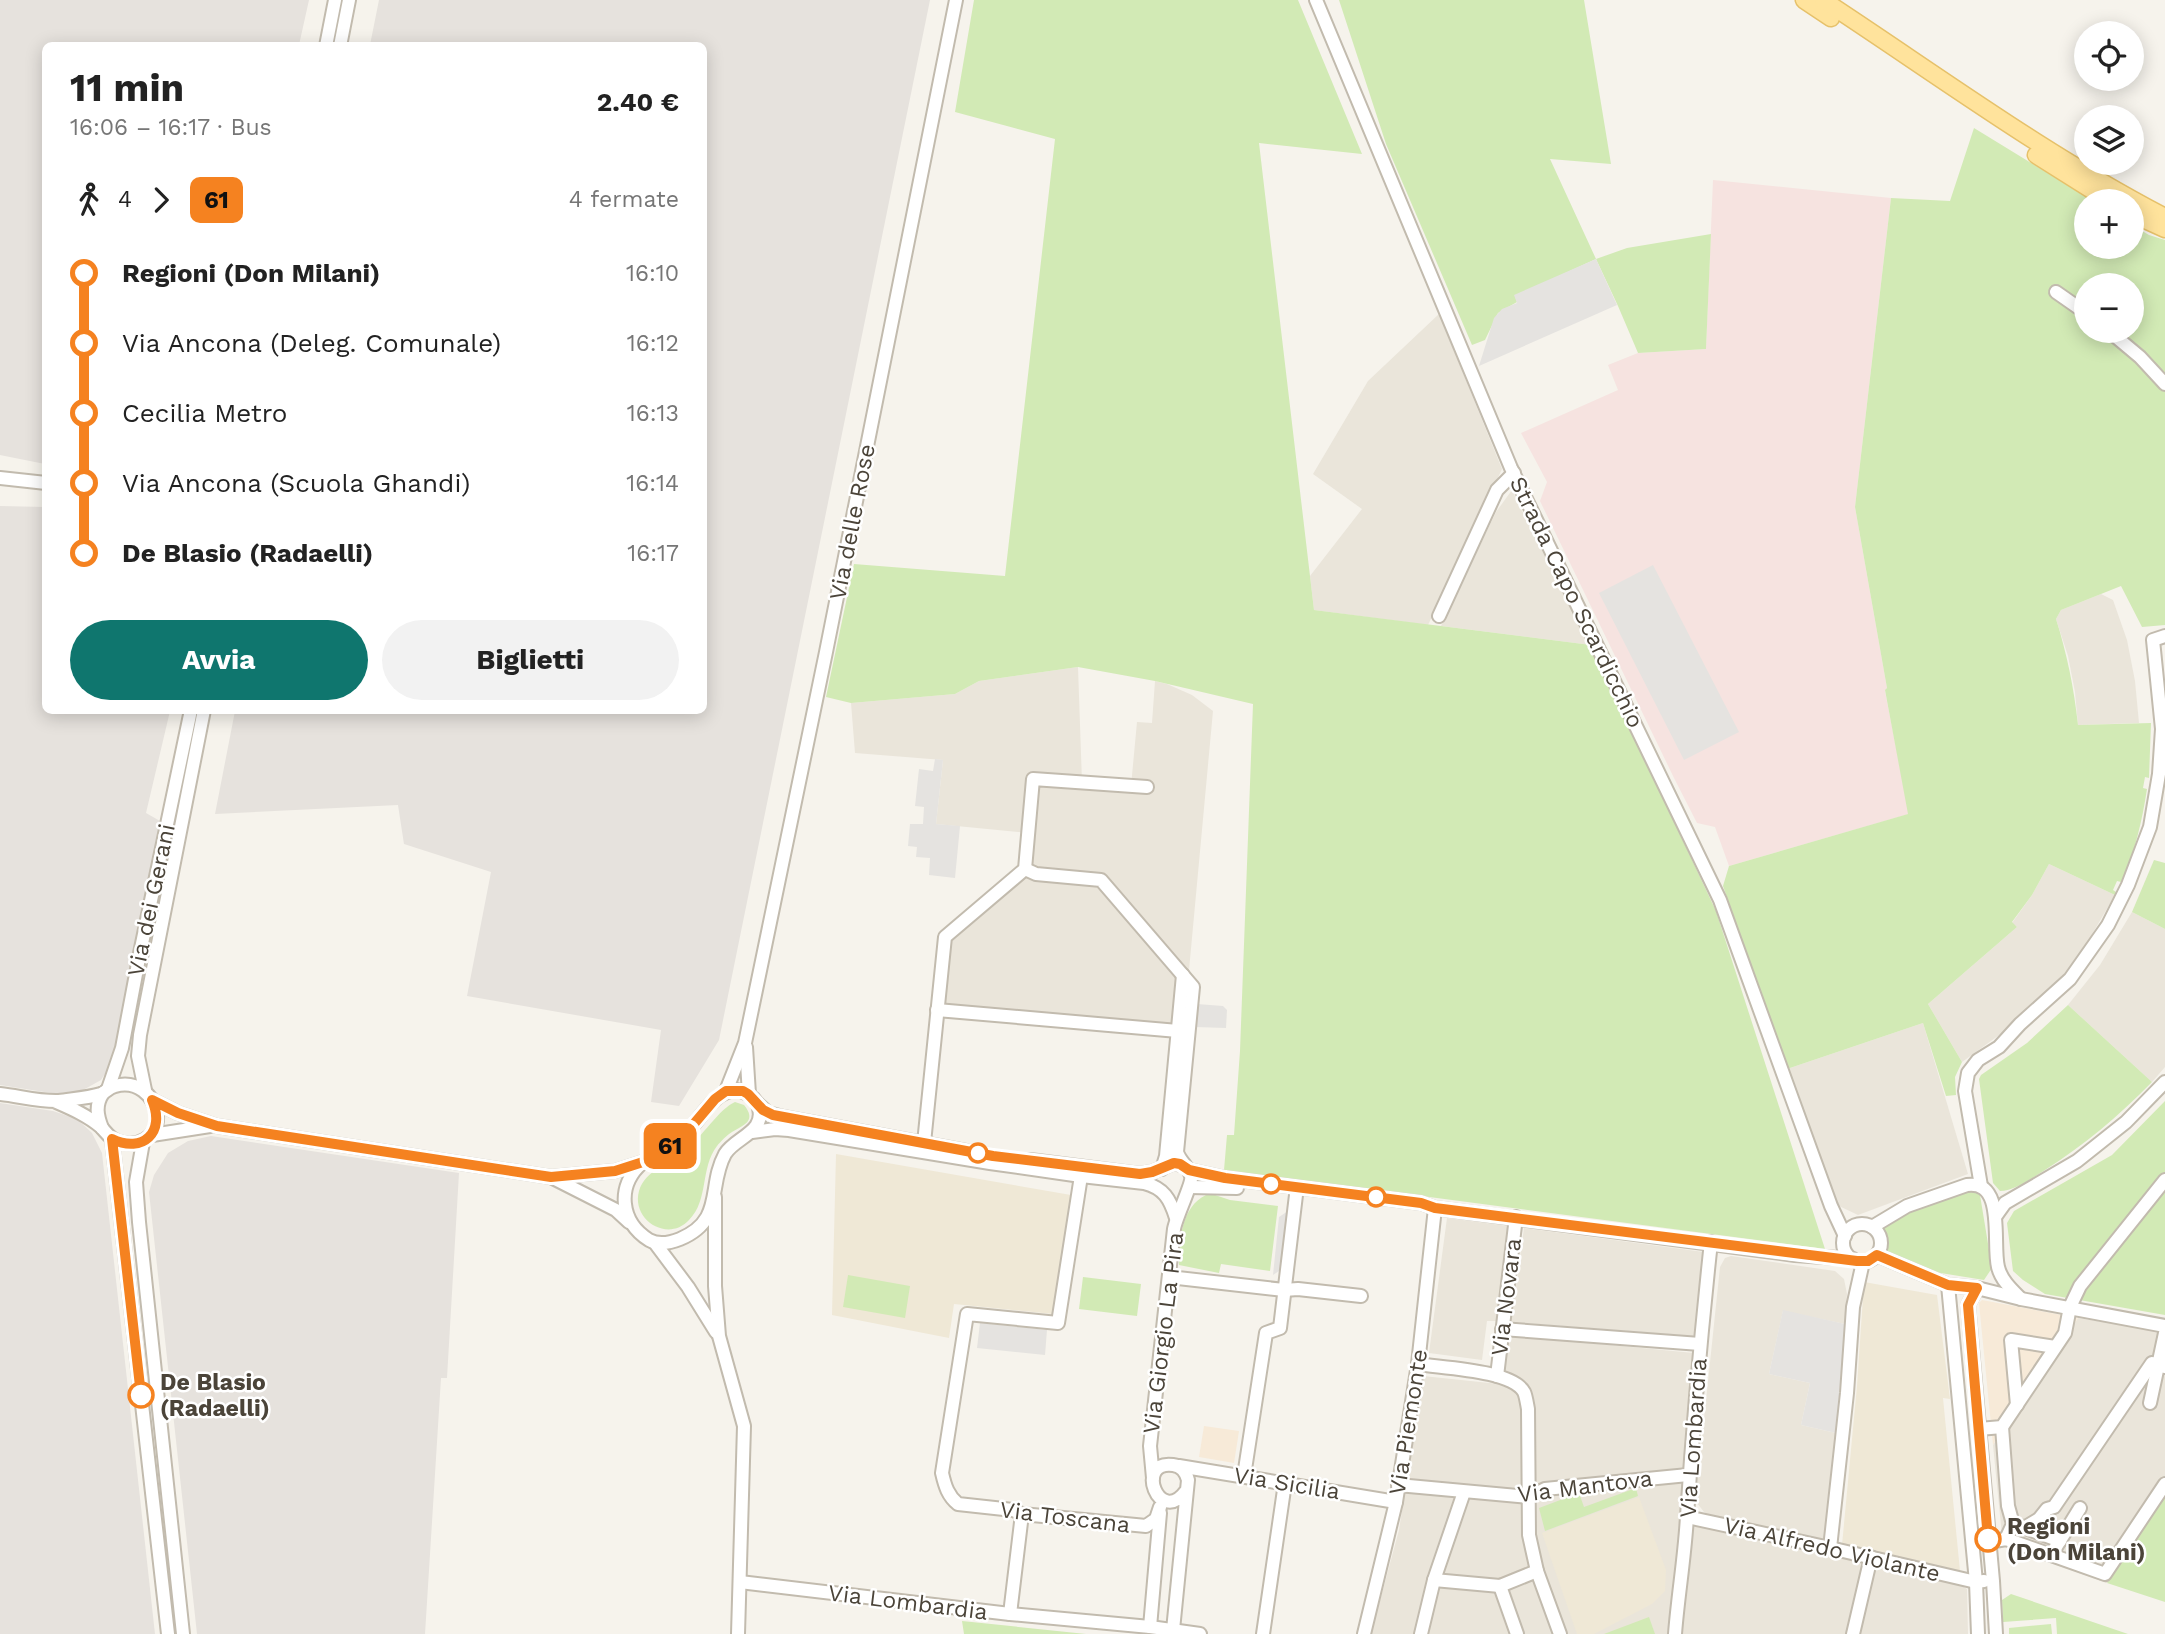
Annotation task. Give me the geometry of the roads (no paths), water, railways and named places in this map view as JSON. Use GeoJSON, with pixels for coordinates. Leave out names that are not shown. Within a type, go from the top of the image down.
{"type":"FeatureCollection","features":[{"type":"Feature","properties":{"kind":"main road"},"geometry":{"type":"LineString","coordinates":[[1804,0],[2088,189]]}},
{"type":"Feature","properties":{"kind":"main road"},"geometry":{"type":"LineString","coordinates":[[1823,0],[2019,132],[2080,170],[2165,217]]}},
{"type":"Feature","properties":{"kind":"main road"},"geometry":{"type":"LineString","coordinates":[[2144,219],[2165,229]]}},
{"type":"Feature","properties":{"kind":"street"},"geometry":{"type":"LineString","coordinates":[[327,42],[335,0]]}},
{"type":"Feature","properties":{"kind":"street"},"geometry":{"type":"LineString","coordinates":[[341,42],[349,0]]}},
{"type":"Feature","properties":{"kind":"street","name":"Via delle Rose"},"geometry":{"type":"LineString","coordinates":[[726,1091],[745,1043],[956,0]]}},
{"type":"Feature","properties":{"kind":"street","name":"Strada Capo Scardicchio"},"geometry":{"type":"LineString","coordinates":[[1316,0],[1514,473],[1720,900],[1844,1241]]}},
{"type":"Feature","properties":{"kind":"street"},"geometry":{"type":"LineString","coordinates":[[2056,292],[2074,305]]}},
{"type":"Feature","properties":{"kind":"street"},"geometry":{"type":"LineString","coordinates":[[2123,343],[2165,384]]}},
{"type":"Feature","properties":{"kind":"street"},"geometry":{"type":"LineString","coordinates":[[1440,616],[1497,490],[1514,473]]}},
{"type":"Feature","properties":{"kind":"street"},"geometry":{"type":"LineString","coordinates":[[0,478],[42,482]]}},
{"type":"Feature","properties":{"kind":"street"},"geometry":{"type":"LineString","coordinates":[[1977,1288],[1987,1286],[1995,1279],[1998,1268],[1995,1217],[1986,1191],[1965,1091],[1968,1073],[1978,1060],[1999,1047],[2070,979],[2108,925],[2128,885],[2150,827],[2159,774],[2162,729],[2153,640],[2165,636]]}},
{"type":"Feature","properties":{"kind":"street","name":"Via dei Gerani"},"geometry":{"type":"LineString","coordinates":[[105,1091],[122,1048],[190,714]]}},
{"type":"Feature","properties":{"kind":"street","name":"Via dei Gerani"},"geometry":{"type":"LineString","coordinates":[[149,1095],[138,1056],[140,1035],[203,714]]}},
{"type":"Feature","properties":{"kind":"street"},"geometry":{"type":"LineString","coordinates":[[925,1143],[945,937],[1025,869],[1033,779],[1147,787]]}},
{"type":"Feature","properties":{"kind":"street"},"geometry":{"type":"LineString","coordinates":[[1025,869],[1036,874],[1101,880],[1193,987],[1177,1152],[1192,1181],[1176,1219]]}},
{"type":"Feature","properties":{"kind":"street"},"geometry":{"type":"LineString","coordinates":[[1176,1219],[1158,1176],[1164,1167],[1183,975]]}},
{"type":"Feature","properties":{"kind":"street"},"geometry":{"type":"LineString","coordinates":[[937,1010],[1178,1031]]}},
{"type":"Feature","properties":{"kind":"street","name":"Via delle Rose"},"geometry":{"type":"LineString","coordinates":[[745,1043],[748,1094]]}},
{"type":"Feature","properties":{"kind":"street"},"geometry":{"type":"LineString","coordinates":[[1995,1217],[2005,1202],[2077,1161],[2126,1122],[2165,1082]]}},
{"type":"Feature","properties":{"kind":"street"},"geometry":{"type":"LineString","coordinates":[[54,1101],[131,1085],[178,1113],[217,1126],[551,1177],[615,1171],[643,1162],[669,1148],[687,1132],[715,1099],[726,1091],[737,1090],[748,1094],[768,1112],[779,1116],[993,1156],[1140,1174],[1174,1163],[1225,1178],[1421,1203],[1435,1208],[1817,1257],[1858,1261],[1877,1255],[1948,1285],[1977,1288],[2165,1326]]}},
{"type":"Feature","properties":{"kind":"street"},"geometry":{"type":"LineString","coordinates":[[102,1128],[97,1110],[98,1101],[105,1091]]}},
{"type":"Feature","properties":{"kind":"street"},"geometry":{"type":"LineString","coordinates":[[0,1094],[54,1101],[80,1113],[102,1128],[112,1139],[129,1144],[181,1129],[217,1126]]}},
{"type":"Feature","properties":{"kind":"street"},"geometry":{"type":"LineString","coordinates":[[149,1095],[156,1111],[157,1123],[147,1138],[136,1182],[183,1634]]}},
{"type":"Feature","properties":{"kind":"street"},"geometry":{"type":"LineString","coordinates":[[738,1634],[744,1426],[719,1336],[715,1286],[715,1197],[719,1168],[726,1152],[752,1132],[759,1121],[758,1104]]}},
{"type":"Feature","properties":{"kind":"street"},"geometry":{"type":"LineString","coordinates":[[752,1132],[789,1130],[1081,1176],[1144,1183],[1177,1197],[1189,1189],[1224,1186],[1419,1211],[1435,1208]]}},
{"type":"Feature","properties":{"kind":"street"},"geometry":{"type":"LineString","coordinates":[[112,1139],[167,1634]]}},
{"type":"Feature","properties":{"kind":"street"},"geometry":{"type":"LineString","coordinates":[[631,1224],[625,1211],[626,1192],[631,1175],[643,1162]]}},
{"type":"Feature","properties":{"kind":"street","name":"Via Toscana"},"geometry":{"type":"LineString","coordinates":[[1081,1176],[1058,1323],[967,1314],[942,1473],[945,1486],[958,1504],[1013,1510],[1022,1514],[1146,1526],[1156,1519],[1161,1503]]}},
{"type":"Feature","properties":{"kind":"street"},"geometry":{"type":"LineString","coordinates":[[551,1177],[616,1210],[640,1234],[655,1243],[688,1287],[719,1336]]}},
{"type":"Feature","properties":{"kind":"street"},"geometry":{"type":"LineString","coordinates":[[2060,1541],[2018,1526],[2008,1506],[2002,1427],[2065,1333],[2070,1307],[2080,1286],[2165,1180]]}},
{"type":"Feature","properties":{"kind":"street"},"geometry":{"type":"LineString","coordinates":[[1817,1257],[1844,1241],[1852,1227],[1867,1225],[1907,1206],[1967,1185],[1986,1191],[2005,1202]]}},
{"type":"Feature","properties":{"kind":"street"},"geometry":{"type":"LineString","coordinates":[[1244,1476],[1266,1333],[1280,1328],[1296,1195]]}},
{"type":"Feature","properties":{"kind":"street"},"geometry":{"type":"LineString","coordinates":[[655,1243],[675,1241],[693,1233],[707,1218],[715,1197]]}},
{"type":"Feature","properties":{"kind":"street"},"geometry":{"type":"LineString","coordinates":[[1831,1206],[1847,1218],[1877,1230],[1881,1240],[1877,1255]]}},
{"type":"Feature","properties":{"kind":"street","name":"Via Piemonte"},"geometry":{"type":"LineString","coordinates":[[1364,1634],[1396,1502],[1418,1364],[1435,1208]]}},
{"type":"Feature","properties":{"kind":"street","name":"Via Novara"},"geometry":{"type":"LineString","coordinates":[[1497,1376],[1516,1217]]}},
{"type":"Feature","properties":{"kind":"street","name":"Via Giorgio La Pira"},"geometry":{"type":"LineString","coordinates":[[1153,1478],[1150,1446],[1176,1219]]}},
{"type":"Feature","properties":{"kind":"street"},"geometry":{"type":"LineString","coordinates":[[1844,1241],[1845,1251],[1858,1261]]}},
{"type":"Feature","properties":{"kind":"street","name":"Via Lombardia"},"geometry":{"type":"LineString","coordinates":[[1675,1634],[1700,1344],[1712,1242]]}},
{"type":"Feature","properties":{"kind":"street"},"geometry":{"type":"LineString","coordinates":[[1830,1548],[1858,1261]]}},
{"type":"Feature","properties":{"kind":"street"},"geometry":{"type":"LineString","coordinates":[[1998,1268],[2006,1283],[2021,1299]]}},
{"type":"Feature","properties":{"kind":"street"},"geometry":{"type":"LineString","coordinates":[[1169,1277],[1361,1296]]}},
{"type":"Feature","properties":{"kind":"street"},"geometry":{"type":"LineString","coordinates":[[1948,1285],[1976,1582],[1978,1634]]}},
{"type":"Feature","properties":{"kind":"street"},"geometry":{"type":"LineString","coordinates":[[1977,1288],[1968,1305],[1996,1634]]}},
{"type":"Feature","properties":{"kind":"street"},"geometry":{"type":"LineString","coordinates":[[1502,1329],[1700,1344]]}},
{"type":"Feature","properties":{"kind":"street"},"geometry":{"type":"LineString","coordinates":[[2150,1404],[2162,1366],[2165,1333]]}},
{"type":"Feature","properties":{"kind":"street"},"geometry":{"type":"LineString","coordinates":[[2017,1405],[2011,1340],[2055,1347]]}},
{"type":"Feature","properties":{"kind":"street"},"geometry":{"type":"LineString","coordinates":[[2006,1539],[2018,1526],[2039,1518],[2047,1509],[2054,1507],[2152,1363],[2162,1366]]}},
{"type":"Feature","properties":{"kind":"street","name":"Via Novara"},"geometry":{"type":"LineString","coordinates":[[1418,1364],[1497,1376],[1515,1384],[1524,1392],[1528,1409],[1529,1535],[1537,1571],[1560,1634]]}},
{"type":"Feature","properties":{"kind":"street"},"geometry":{"type":"LineString","coordinates":[[1979,1429],[2002,1427]]}},
{"type":"Feature","properties":{"kind":"street"},"geometry":{"type":"LineString","coordinates":[[1150,1446],[1156,1457],[1186,1474],[1187,1488],[1173,1630]]}},
{"type":"Feature","properties":{"kind":"street"},"geometry":{"type":"LineString","coordinates":[[1150,1627],[1161,1503],[1153,1490],[1153,1478],[1160,1468],[1172,1466]]}},
{"type":"Feature","properties":{"kind":"street","name":"Via Sicilia"},"geometry":{"type":"LineString","coordinates":[[1172,1466],[1396,1502]]}},
{"type":"Feature","properties":{"kind":"street"},"geometry":{"type":"LineString","coordinates":[[1161,1503],[1178,1499],[1195,1476],[1205,1470]]}},
{"type":"Feature","properties":{"kind":"street","name":"Via Mantova"},"geometry":{"type":"LineString","coordinates":[[1398,1485],[1529,1497],[1545,1489],[1688,1475]]}},
{"type":"Feature","properties":{"kind":"street"},"geometry":{"type":"LineString","coordinates":[[1263,1634],[1286,1483]]}},
{"type":"Feature","properties":{"kind":"street"},"geometry":{"type":"LineString","coordinates":[[1989,1542],[2006,1539],[2105,1574],[2165,1484]]}},
{"type":"Feature","properties":{"kind":"street"},"geometry":{"type":"LineString","coordinates":[[1420,1634],[1434,1580],[1464,1492]]}},
{"type":"Feature","properties":{"kind":"street"},"geometry":{"type":"LineString","coordinates":[[2051,1555],[2080,1508]]}},
{"type":"Feature","properties":{"kind":"street"},"geometry":{"type":"LineString","coordinates":[[1010,1615],[1022,1514]]}},
{"type":"Feature","properties":{"kind":"street","name":"Via Alfredo Violante"},"geometry":{"type":"LineString","coordinates":[[1687,1517],[1976,1582],[1993,1581]]}},
{"type":"Feature","properties":{"kind":"street"},"geometry":{"type":"LineString","coordinates":[[1853,1634],[1871,1557]]}},
{"type":"Feature","properties":{"kind":"street"},"geometry":{"type":"LineString","coordinates":[[1434,1580],[1500,1586],[1537,1571]]}},
{"type":"Feature","properties":{"kind":"street","name":"Via Lombardia"},"geometry":{"type":"LineString","coordinates":[[740,1582],[1010,1615],[1200,1634]]}},
{"type":"Feature","properties":{"kind":"street"},"geometry":{"type":"LineString","coordinates":[[1500,1586],[1517,1634]]}},
{"type":"Feature","properties":{"kind":"place","name":"De Blasio (Radaelli)"},"geometry":{"type":"Point","coordinates":[141,1395]}},
{"type":"Feature","properties":{"kind":"place","name":"Regioni (Don Milani)"},"geometry":{"type":"Point","coordinates":[1988,1539]}}]}
